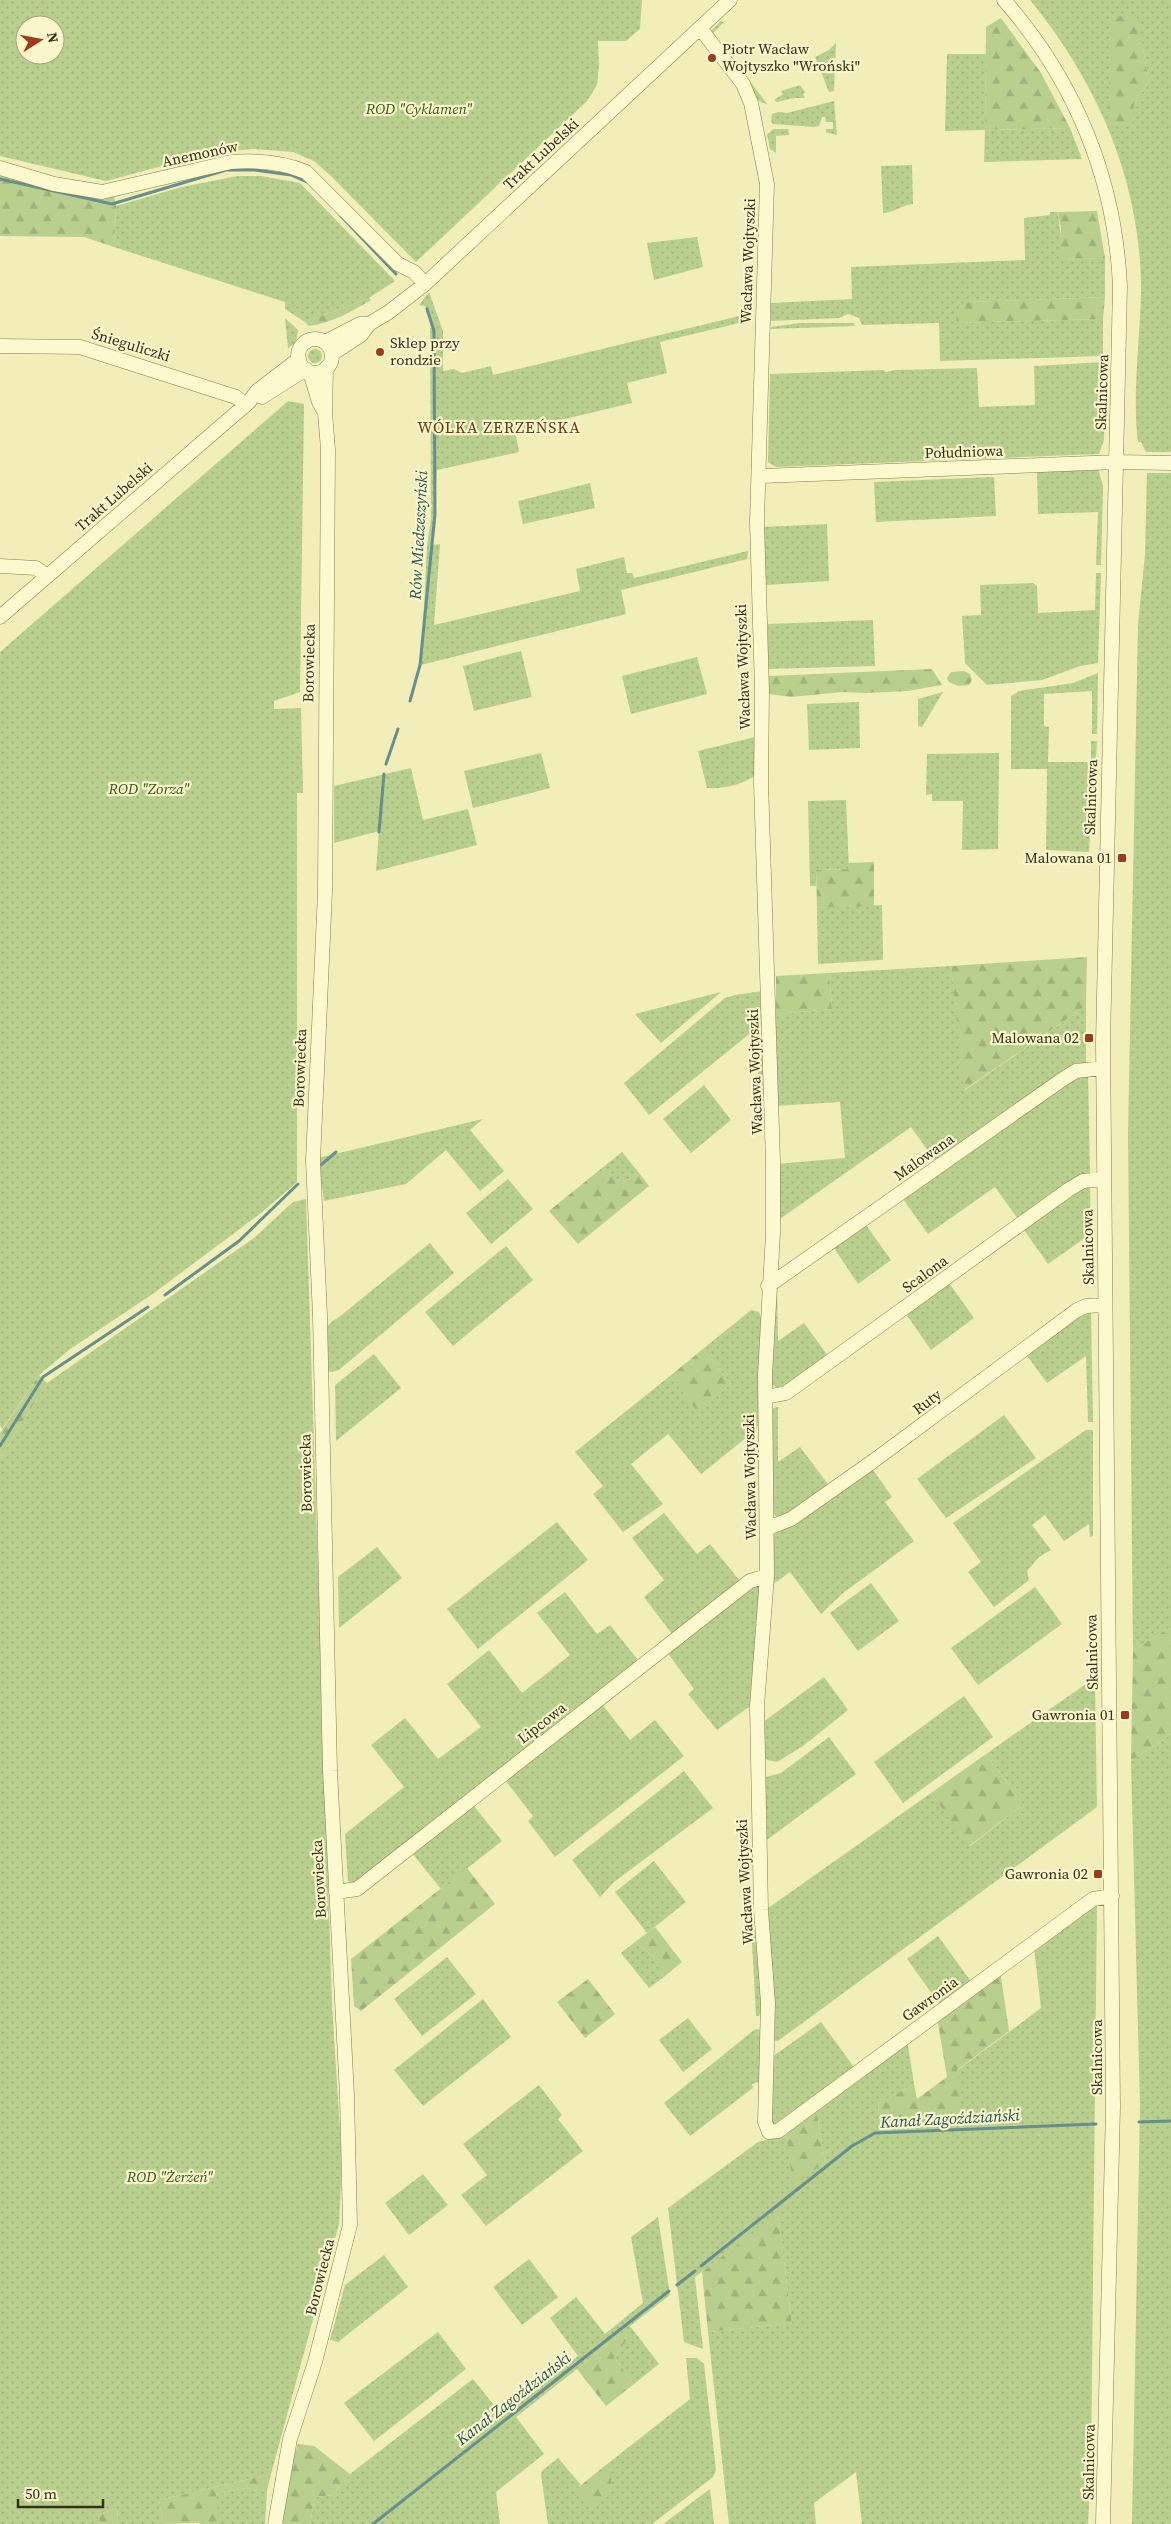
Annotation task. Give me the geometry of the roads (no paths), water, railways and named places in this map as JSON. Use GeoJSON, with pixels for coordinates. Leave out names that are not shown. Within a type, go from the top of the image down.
{"type":"FeatureCollection","features":[{"type":"Feature","properties":{"kind":"street","name":"Trakt Lubelski"},"geometry":{"type":"LineString","coordinates":[[328,348],[360,324],[369,324],[389,312],[425,284],[730,0]]}},
{"type":"Feature","properties":{"kind":"street","name":"Skalnicowa"},"geometry":{"type":"LineString","coordinates":[[1004,0],[1043,48],[1069,92],[1087,130],[1107,191],[1116,234],[1120,286],[1106,858],[1103,1068],[1113,2118],[1104,2524]]}},
{"type":"Feature","properties":{"kind":"street","name":"Wacława Wojtyszki"},"geometry":{"type":"LineString","coordinates":[[700,28],[743,84],[751,103],[765,165],[767,226],[760,370],[757,582],[762,695],[761,782],[773,1162],[773,1233],[768,1286],[766,1397],[767,1576],[757,1706],[757,1770],[761,1910],[768,2003],[766,2122],[769,2132]]}},
{"type":"Feature","properties":{"kind":"street","name":"Anemonów"},"geometry":{"type":"LineString","coordinates":[[0,168],[54,184],[102,192],[231,162],[252,160],[292,166],[306,172],[398,264],[414,272],[425,284]]}},
{"type":"Feature","properties":{"kind":"street"},"geometry":{"type":"LineString","coordinates":[[316,339],[328,348],[331,361],[326,368],[318,372],[305,367],[300,348],[305,342],[316,339]]}},
{"type":"Feature","properties":{"kind":"street","name":"Śnieguliczki"},"geometry":{"type":"LineString","coordinates":[[0,346],[80,347],[218,390],[247,403]]}},
{"type":"Feature","properties":{"kind":"street","name":"Trakt Lubelski"},"geometry":{"type":"LineString","coordinates":[[0,617],[247,403],[262,398],[305,367]]}},
{"type":"Feature","properties":{"kind":"street","name":"Borowiecka"},"geometry":{"type":"LineString","coordinates":[[305,367],[325,412]]}},
{"type":"Feature","properties":{"kind":"street","name":"Borowiecka"},"geometry":{"type":"LineString","coordinates":[[275,2524],[290,2440],[315,2362],[350,2225],[347,2095],[330,1751],[320,1316],[313,1161],[325,892],[328,450],[325,412],[326,368]]}},
{"type":"Feature","properties":{"kind":"street","name":"Południowa"},"geometry":{"type":"LineString","coordinates":[[759,476],[1117,462],[1171,463]]}},
{"type":"Feature","properties":{"kind":"street"},"geometry":{"type":"LineString","coordinates":[[0,566],[36,568],[48,576]]}},
{"type":"Feature","properties":{"kind":"street","name":"Malowana"},"geometry":{"type":"LineString","coordinates":[[768,1286],[1063,1079],[1076,1071],[1103,1068]]}},
{"type":"Feature","properties":{"kind":"street","name":"Scalona"},"geometry":{"type":"LineString","coordinates":[[766,1397],[786,1393],[1068,1190],[1083,1181],[1103,1179]]}},
{"type":"Feature","properties":{"kind":"street","name":"Ruty"},"geometry":{"type":"LineString","coordinates":[[768,1528],[791,1519],[848,1480],[1077,1310],[1086,1306],[1105,1305]]}},
{"type":"Feature","properties":{"kind":"street","name":"Lipcowa"},"geometry":{"type":"LineString","coordinates":[[336,1892],[357,1889],[750,1581],[767,1576]]}},
{"type":"Feature","properties":{"kind":"street","name":"Gawronia"},"geometry":{"type":"LineString","coordinates":[[769,2132],[778,2131],[1093,1899],[1112,1896]]}},
{"type":"Feature","properties":{"kind":"waterway","name":"Rów Miedzeszyński"},"geometry":{"type":"LineString","coordinates":[[0,179],[112,204],[226,170],[255,170],[291,175],[307,182]]}},
{"type":"Feature","properties":{"kind":"waterway","name":"Rów Miedzeszyński"},"geometry":{"type":"LineString","coordinates":[[340,215],[396,274]]}},
{"type":"Feature","properties":{"kind":"waterway","name":"Rów Miedzeszyński"},"geometry":{"type":"LineString","coordinates":[[410,701],[420,665],[435,514],[434,331],[427,309]]}},
{"type":"Feature","properties":{"kind":"waterway","name":"Rów Miedzeszyński"},"geometry":{"type":"LineString","coordinates":[[386,764],[398,729]]}},
{"type":"Feature","properties":{"kind":"waterway","name":"Rów Miedzeszyński"},"geometry":{"type":"LineString","coordinates":[[379,832],[384,774]]}},
{"type":"Feature","properties":{"kind":"waterway","name":"Rów Miedzeszyński"},"geometry":{"type":"LineString","coordinates":[[321,1165],[336,1152]]}},
{"type":"Feature","properties":{"kind":"waterway","name":"Rów Miedzeszyński"},"geometry":{"type":"LineString","coordinates":[[165,1295],[239,1241],[298,1184]]}},
{"type":"Feature","properties":{"kind":"waterway","name":"Rów Miedzeszyński"},"geometry":{"type":"LineString","coordinates":[[0,1446],[43,1377],[148,1307]]}},
{"type":"Feature","properties":{"kind":"waterway","name":"Kanał Zagoździański"},"geometry":{"type":"LineString","coordinates":[[1139,2122],[1171,2121]]}},
{"type":"Feature","properties":{"kind":"waterway","name":"Kanał Zagoździański"},"geometry":{"type":"LineString","coordinates":[[701,2266],[852,2146],[875,2133],[1096,2124]]}},
{"type":"Feature","properties":{"kind":"waterway","name":"Kanał Zagoździański"},"geometry":{"type":"LineString","coordinates":[[677,2285],[695,2271]]}},
{"type":"Feature","properties":{"kind":"waterway","name":"Kanał Zagoździański"},"geometry":{"type":"LineString","coordinates":[[373,2524],[669,2291]]}},
{"type":"Feature","properties":{"kind":"place","name":"Piotr Wacław Wojtyszko \"Wroński\""},"geometry":{"type":"Point","coordinates":[712,58]}},
{"type":"Feature","properties":{"kind":"place","name":"Sklep przy rondzie"},"geometry":{"type":"Point","coordinates":[380,352]}},
{"type":"Feature","properties":{"kind":"place","name":"Malowana 01"},"geometry":{"type":"Point","coordinates":[1122,858]}},
{"type":"Feature","properties":{"kind":"place","name":"Malowana 02"},"geometry":{"type":"Point","coordinates":[1089,1038]}},
{"type":"Feature","properties":{"kind":"place","name":"Gawronia 01"},"geometry":{"type":"Point","coordinates":[1125,1715]}},
{"type":"Feature","properties":{"kind":"place","name":"Gawronia 02"},"geometry":{"type":"Point","coordinates":[1098,1874]}},
{"type":"Feature","properties":{"kind":"district","name":"WÓLKA ZERZEŃSKA"},"geometry":{"type":"Point","coordinates":[499,427]}},
{"type":"Feature","properties":{"kind":"park label","name":"ROD \"Cyklamen\""},"geometry":{"type":"Point","coordinates":[419,109]}},
{"type":"Feature","properties":{"kind":"park label","name":"ROD \"Zorza\""},"geometry":{"type":"Point","coordinates":[149,789]}},
{"type":"Feature","properties":{"kind":"park label","name":"ROD \"Żerżeń\""},"geometry":{"type":"Point","coordinates":[170,2177]}}]}
